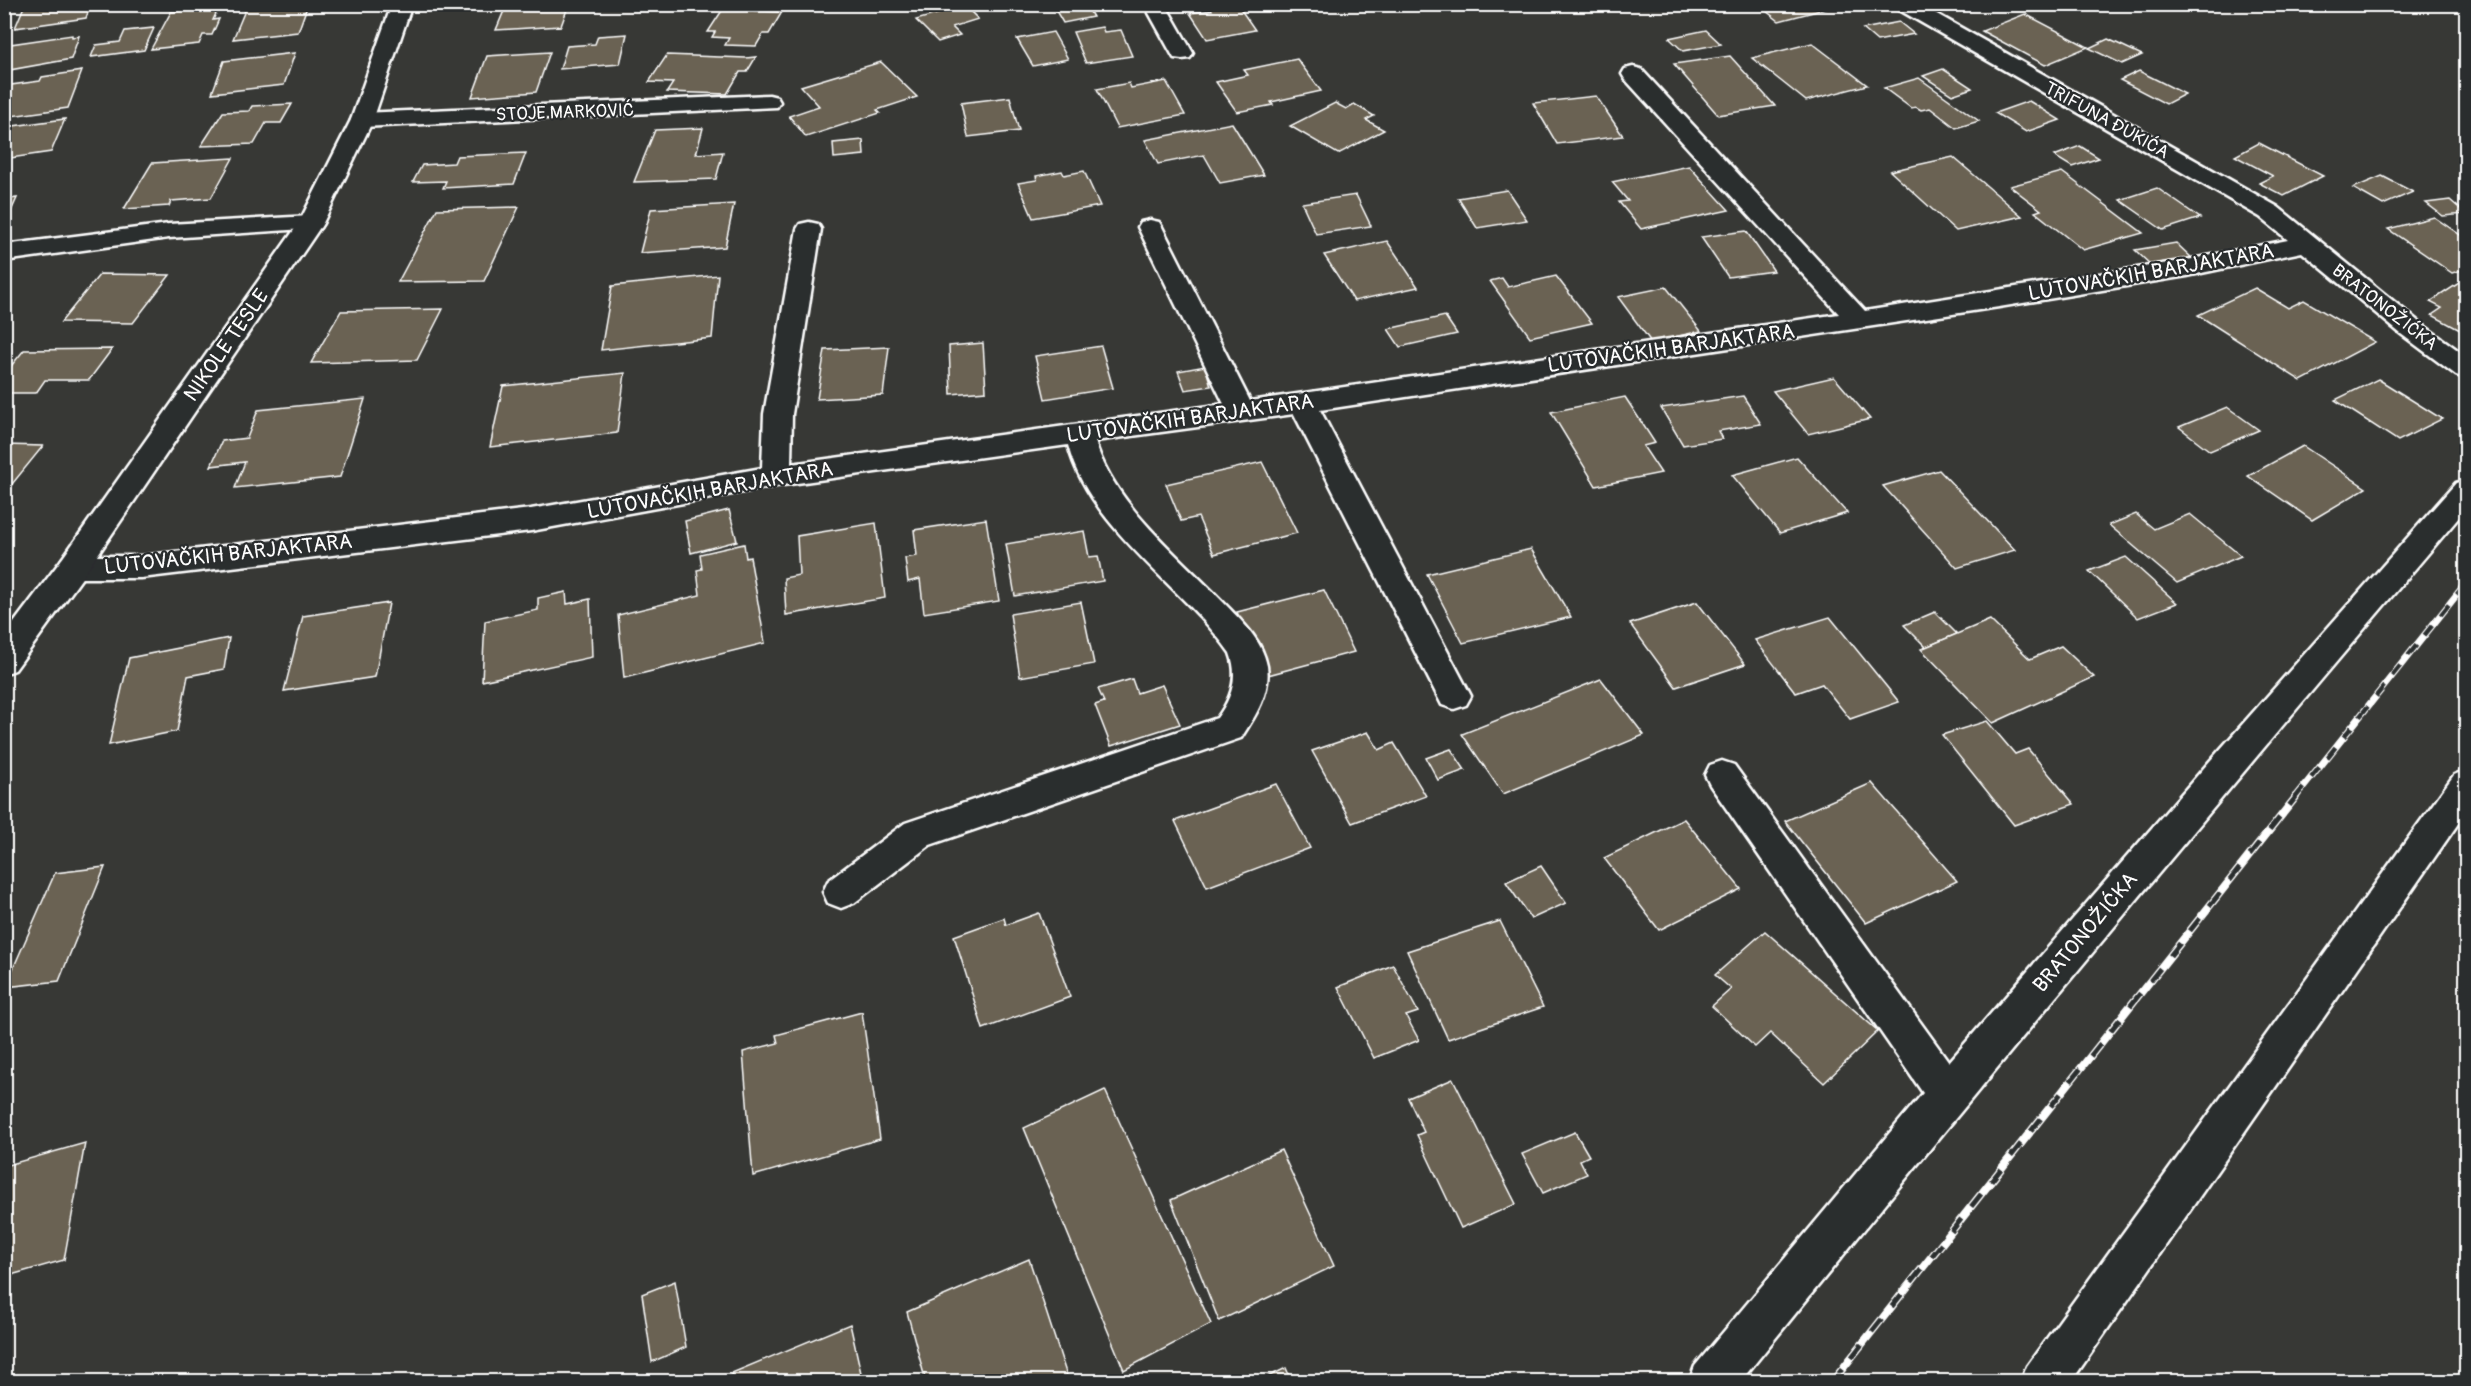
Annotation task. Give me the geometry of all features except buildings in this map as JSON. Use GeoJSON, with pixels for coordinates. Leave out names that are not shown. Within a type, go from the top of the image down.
{"type":"FeatureCollection","features":[{"type":"Feature","properties":{"kind":"street","name":"NIKOLE TESLE"},"geometry":{"type":"LineString","coordinates":[[4,661],[73,567],[311,223],[362,120],[402,4]]}},
{"type":"Feature","properties":{"kind":"street"},"geometry":{"type":"LineString","coordinates":[[1154,4],[1182,53]]}},
{"type":"Feature","properties":{"kind":"street","name":"TRIFUNA ĐUKIĆA"},"geometry":{"type":"LineString","coordinates":[[1903,4],[2270,212],[2305,244]]}},
{"type":"Feature","properties":{"kind":"street"},"geometry":{"type":"LineString","coordinates":[[1633,75],[1859,320]]}},
{"type":"Feature","properties":{"kind":"street","name":"STOJE MARKOVIĆ"},"geometry":{"type":"LineString","coordinates":[[362,120],[769,102]]}},
{"type":"Feature","properties":{"kind":"street"},"geometry":{"type":"LineString","coordinates":[[4,253],[169,231],[311,223]]}},
{"type":"Feature","properties":{"kind":"street"},"geometry":{"type":"LineString","coordinates":[[1150,226],[1241,411]]}},
{"type":"Feature","properties":{"kind":"street"},"geometry":{"type":"LineString","coordinates":[[776,476],[778,414],[809,229]]}},
{"type":"Feature","properties":{"kind":"street","name":"LUTOVAČKIH BARJAKTARA"},"geometry":{"type":"LineString","coordinates":[[73,567],[141,567],[531,520],[776,476],[1079,432],[1303,403],[1859,320],[2187,268],[2305,244]]}},
{"type":"Feature","properties":{"kind":"street","name":"BRATONOŽIĆKA"},"geometry":{"type":"LineString","coordinates":[[2305,244],[2410,328],[2466,369]]}},
{"type":"Feature","properties":{"kind":"street"},"geometry":{"type":"LineString","coordinates":[[1303,403],[1454,696]]}},
{"type":"Feature","properties":{"kind":"street"},"geometry":{"type":"LineString","coordinates":[[841,892],[918,834],[1229,728],[1242,710],[1250,692],[1251,675],[1248,656],[1242,644],[1193,589],[1135,532],[1095,476],[1081,446],[1079,432]]}},
{"type":"Feature","properties":{"kind":"street","name":"BRATONOŽIĆKA"},"geometry":{"type":"LineString","coordinates":[[1711,1382],[1948,1094],[2222,771],[2466,490]]}},
{"type":"Feature","properties":{"kind":"street"},"geometry":{"type":"LineString","coordinates":[[1722,776],[1948,1094]]}},
{"type":"Feature","properties":{"kind":"street"},"geometry":{"type":"LineString","coordinates":[[2043,1382],[2466,785]]}},
{"type":"Feature","properties":{"kind":"railway"},"geometry":{"type":"LineString","coordinates":[[2295,798],[2466,583]]}},
{"type":"Feature","properties":{"kind":"railway"},"geometry":{"type":"LineString","coordinates":[[1832,1382],[2296,797]]}}]}
